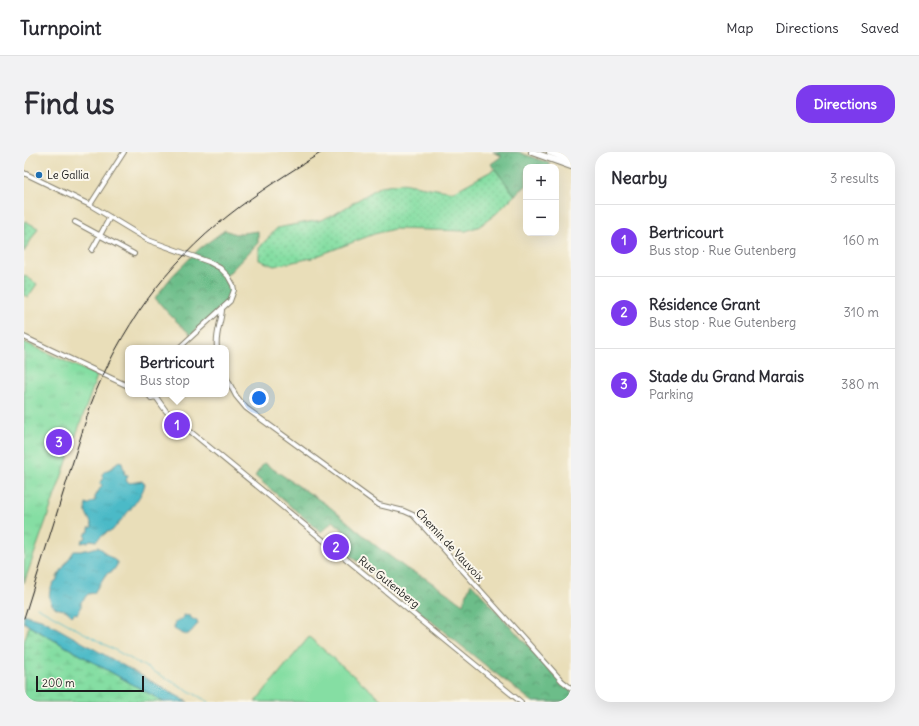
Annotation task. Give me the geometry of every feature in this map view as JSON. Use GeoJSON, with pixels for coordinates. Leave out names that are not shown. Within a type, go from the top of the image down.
{"type":"FeatureCollection","features":[{"type":"Feature","properties":{"kind":"highway"},"geometry":{"type":"LineString","coordinates":[[532,152],[571,166]]}},
{"type":"Feature","properties":{"kind":"highway"},"geometry":{"type":"LineString","coordinates":[[550,152],[571,160]]}},
{"type":"Feature","properties":{"kind":"street"},"geometry":{"type":"LineString","coordinates":[[90,205],[124,152]]}},
{"type":"Feature","properties":{"kind":"street"},"geometry":{"type":"LineString","coordinates":[[24,173],[90,205],[148,240],[209,262],[220,268],[228,276],[233,285],[233,294],[230,301],[182,345]]}},
{"type":"Feature","properties":{"kind":"street"},"geometry":{"type":"LineString","coordinates":[[92,250],[110,217]]}},
{"type":"Feature","properties":{"kind":"street"},"geometry":{"type":"LineString","coordinates":[[75,222],[134,254]]}},
{"type":"Feature","properties":{"kind":"street"},"geometry":{"type":"LineString","coordinates":[[217,345],[217,332],[222,310]]}},
{"type":"Feature","properties":{"kind":"street"},"geometry":{"type":"LineString","coordinates":[[24,337],[125,385]]}},
{"type":"Feature","properties":{"kind":"street","name":"Chemin de Vauvoix"},"geometry":{"type":"LineString","coordinates":[[229,383],[236,396],[246,408],[379,505],[404,511],[413,515],[562,681],[571,688]]}},
{"type":"Feature","properties":{"kind":"street","name":"Rue Gutenberg"},"geometry":{"type":"LineString","coordinates":[[158,397],[166,411],[521,702]]}},
{"type":"Feature","properties":{"kind":"green space"},"geometry":{"type":"Polygon","coordinates":[[[493,152],[518,152],[551,164],[523,164],[523,188],[515,195],[491,164],[502,156],[493,152]]]}},
{"type":"Feature","properties":{"kind":"green space"},"geometry":{"type":"Polygon","coordinates":[[[495,169],[515,195],[497,213],[480,226],[466,231],[394,229],[374,234],[312,258],[274,266],[259,260],[259,248],[277,228],[321,220],[335,214],[381,186],[402,183],[453,192],[495,169]]]}},
{"type":"Feature","properties":{"kind":"green space"},"geometry":{"type":"Polygon","coordinates":[[[25,221],[38,228],[24,252],[24,223],[25,221]]]}},
{"type":"Feature","properties":{"kind":"green space"},"geometry":{"type":"Polygon","coordinates":[[[225,230],[235,234],[258,231],[258,243],[225,277],[230,288],[230,299],[191,335],[155,298],[173,275],[199,249],[225,230]]]}},
{"type":"Feature","properties":{"kind":"green space"},"geometry":{"type":"Polygon","coordinates":[[[24,275],[37,284],[28,297],[24,295],[24,275]]]}},
{"type":"Feature","properties":{"kind":"green space"},"geometry":{"type":"Polygon","coordinates":[[[24,342],[97,376],[24,583],[24,342]]]}},
{"type":"Feature","properties":{"kind":"green space"},"geometry":{"type":"Polygon","coordinates":[[[264,463],[330,507],[375,545],[407,569],[425,578],[463,604],[471,583],[559,680],[571,688],[571,700],[567,702],[533,702],[490,669],[334,542],[343,530],[333,521],[321,532],[255,476],[264,463]]]}},
{"type":"Feature","properties":{"kind":"green space"},"geometry":{"type":"Polygon","coordinates":[[[29,626],[164,702],[29,702],[24,698],[24,642],[29,626]]]}},
{"type":"Feature","properties":{"kind":"green space"},"geometry":{"type":"Polygon","coordinates":[[[309,637],[384,702],[255,702],[309,637]]]}},
{"type":"Feature","properties":{"kind":"water"},"geometry":{"type":"Polygon","coordinates":[[[119,461],[122,462],[125,470],[124,474],[128,475],[126,481],[130,483],[142,481],[145,484],[143,490],[136,502],[112,531],[107,532],[96,541],[90,540],[88,542],[81,543],[82,540],[86,538],[85,535],[89,532],[89,528],[92,527],[86,513],[86,504],[95,501],[95,497],[102,485],[100,482],[103,480],[102,474],[114,467],[114,465],[119,461]]]}},
{"type":"Feature","properties":{"kind":"water"},"geometry":{"type":"Polygon","coordinates":[[[98,547],[104,551],[104,554],[117,562],[117,565],[113,571],[106,574],[94,593],[88,594],[81,602],[81,608],[77,614],[75,613],[72,616],[65,610],[56,608],[50,601],[49,594],[53,584],[57,580],[57,577],[74,551],[98,547]]]}},
{"type":"Feature","properties":{"kind":"water"},"geometry":{"type":"Polygon","coordinates":[[[24,614],[41,619],[188,702],[164,702],[29,626],[24,622],[24,614]]]}},
{"type":"Feature","properties":{"kind":"water"},"geometry":{"type":"Polygon","coordinates":[[[183,615],[190,616],[192,619],[197,620],[198,624],[185,635],[174,629],[175,622],[183,618],[183,615]]]}},
{"type":"Feature","properties":{"kind":"waterway"},"geometry":{"type":"LineString","coordinates":[[37,607],[209,702]]}},
{"type":"Feature","properties":{"kind":"waterway"},"geometry":{"type":"LineString","coordinates":[[24,696],[30,702]]}},
{"type":"Feature","properties":{"kind":"railway"},"geometry":{"type":"LineString","coordinates":[[24,618],[91,404],[102,377],[130,325],[165,277],[206,234],[251,198],[322,152]]}},
{"type":"Feature","properties":{"kind":"place","name":"Le Gallia"},"geometry":{"type":"Point","coordinates":[39,175]}},
{"type":"Feature","properties":{"kind":"place","name":"Bertricourt"},"geometry":{"type":"Point","coordinates":[177,425]}},
{"type":"Feature","properties":{"kind":"place","name":"Stade du Grand Marais"},"geometry":{"type":"Point","coordinates":[59,442]}},
{"type":"Feature","properties":{"kind":"place","name":"Résidence Grant"},"geometry":{"type":"Point","coordinates":[336,547]}}]}
